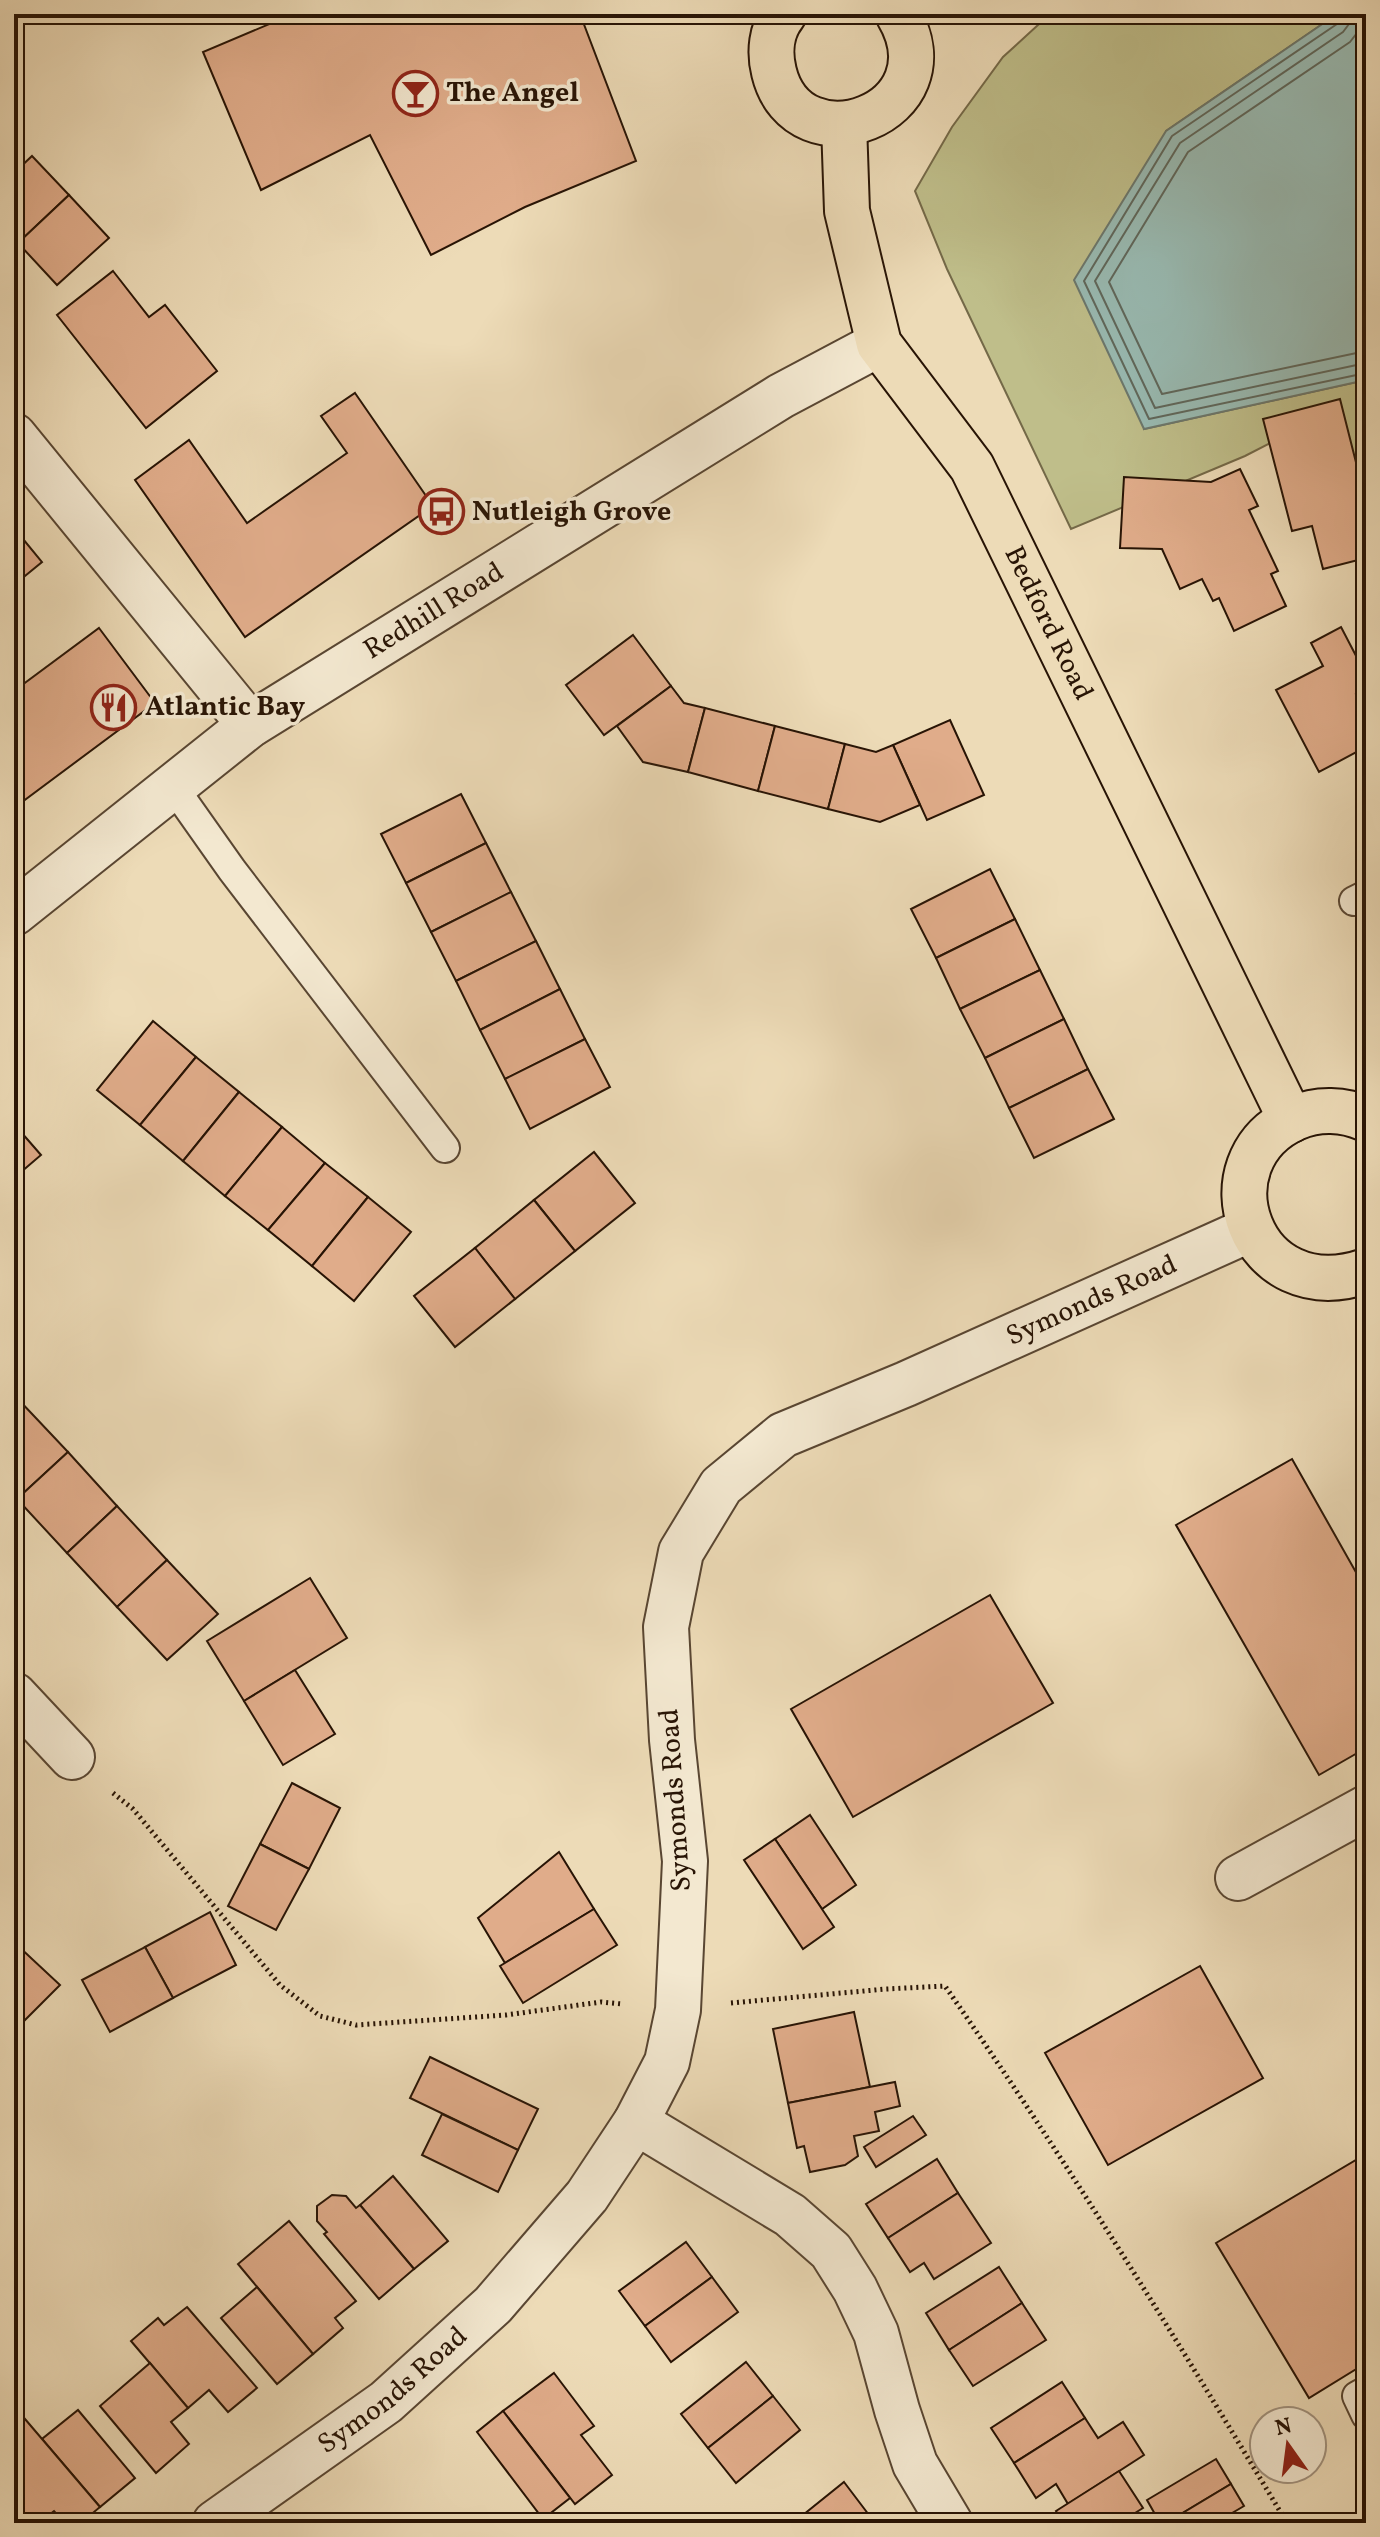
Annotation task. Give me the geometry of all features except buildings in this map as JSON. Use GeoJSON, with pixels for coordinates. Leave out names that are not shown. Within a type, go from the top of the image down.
{"type":"FeatureCollection","features":[{"type":"Feature","properties":{"kind":"main road"},"geometry":{"type":"LineString","coordinates":[[784,14],[772,39],[771,60],[776,81],[787,100],[803,114],[823,122],[844,124],[866,120],[885,108],[900,92],[909,71],[911,50],[906,28],[898,14]]}},
{"type":"Feature","properties":{"kind":"main road","name":"Bedford Road"},"geometry":{"type":"LineString","coordinates":[[844,124],[847,211],[879,344],[972,467],[1291,1120]]}},
{"type":"Feature","properties":{"kind":"main road"},"geometry":{"type":"LineString","coordinates":[[1366,1119],[1337,1111],[1310,1112],[1291,1120],[1266,1137],[1253,1157],[1245,1181],[1245,1204],[1251,1229],[1263,1248],[1279,1264],[1301,1275],[1323,1279],[1346,1278],[1366,1271]]}},
{"type":"Feature","properties":{"kind":"street","name":"Redhill Road"},"geometry":{"type":"LineString","coordinates":[[14,913],[250,725],[781,396],[879,344]]}},
{"type":"Feature","properties":{"kind":"street"},"geometry":{"type":"LineString","coordinates":[[14,436],[250,725]]}},
{"type":"Feature","properties":{"kind":"street","name":"Symonds Road"},"geometry":{"type":"LineString","coordinates":[[215,2523],[386,2402],[493,2305],[587,2196],[636,2122],[667,2062],[678,2010],[685,1861],[672,1740],[666,1627],[681,1552],[721,1486],[783,1435],[935,1371],[1251,1229]]}},
{"type":"Feature","properties":{"kind":"street"},"geometry":{"type":"LineString","coordinates":[[14,1695],[72,1757]]}},
{"type":"Feature","properties":{"kind":"street"},"geometry":{"type":"LineString","coordinates":[[1238,1878],[1366,1808]]}},
{"type":"Feature","properties":{"kind":"street"},"geometry":{"type":"LineString","coordinates":[[636,2122],[790,2215],[831,2251],[855,2289],[876,2333],[915,2464],[950,2523]]}},
{"type":"Feature","properties":{"kind":"lane"},"geometry":{"type":"LineString","coordinates":[[172,785],[232,870],[445,1148]]}},
{"type":"Feature","properties":{"kind":"lane"},"geometry":{"type":"LineString","coordinates":[[1366,2391],[1357,2396],[1366,2415]]}},
{"type":"Feature","properties":{"kind":"path"},"geometry":{"type":"LineString","coordinates":[[72,1757],[133,1809],[280,1985],[320,2016],[356,2025],[506,2015],[601,2002],[678,2010],[765,1999],[945,1986],[1007,2075],[1180,2344],[1287,2523]]}},
{"type":"Feature","properties":{"kind":"shaded area"},"geometry":{"type":"Polygon","coordinates":[[[1050,14],[1337,14],[1166,131],[1144,429],[1366,380],[1366,474],[1325,415],[1245,456],[1071,529],[947,269],[915,191],[952,127],[1003,57],[1050,14]]]}},
{"type":"Feature","properties":{"kind":"water"},"geometry":{"type":"Polygon","coordinates":[[[1337,14],[1366,14],[1366,380],[1144,429],[1074,280],[1166,131],[1337,14]]]}},
{"type":"Feature","properties":{"kind":"place","name":"The Angel"},"geometry":{"type":"Point","coordinates":[415,93]}},
{"type":"Feature","properties":{"kind":"place","name":"Nutleigh Grove"},"geometry":{"type":"Point","coordinates":[441,512]}},
{"type":"Feature","properties":{"kind":"place","name":"Atlantic Bay"},"geometry":{"type":"Point","coordinates":[114,707]}}]}
